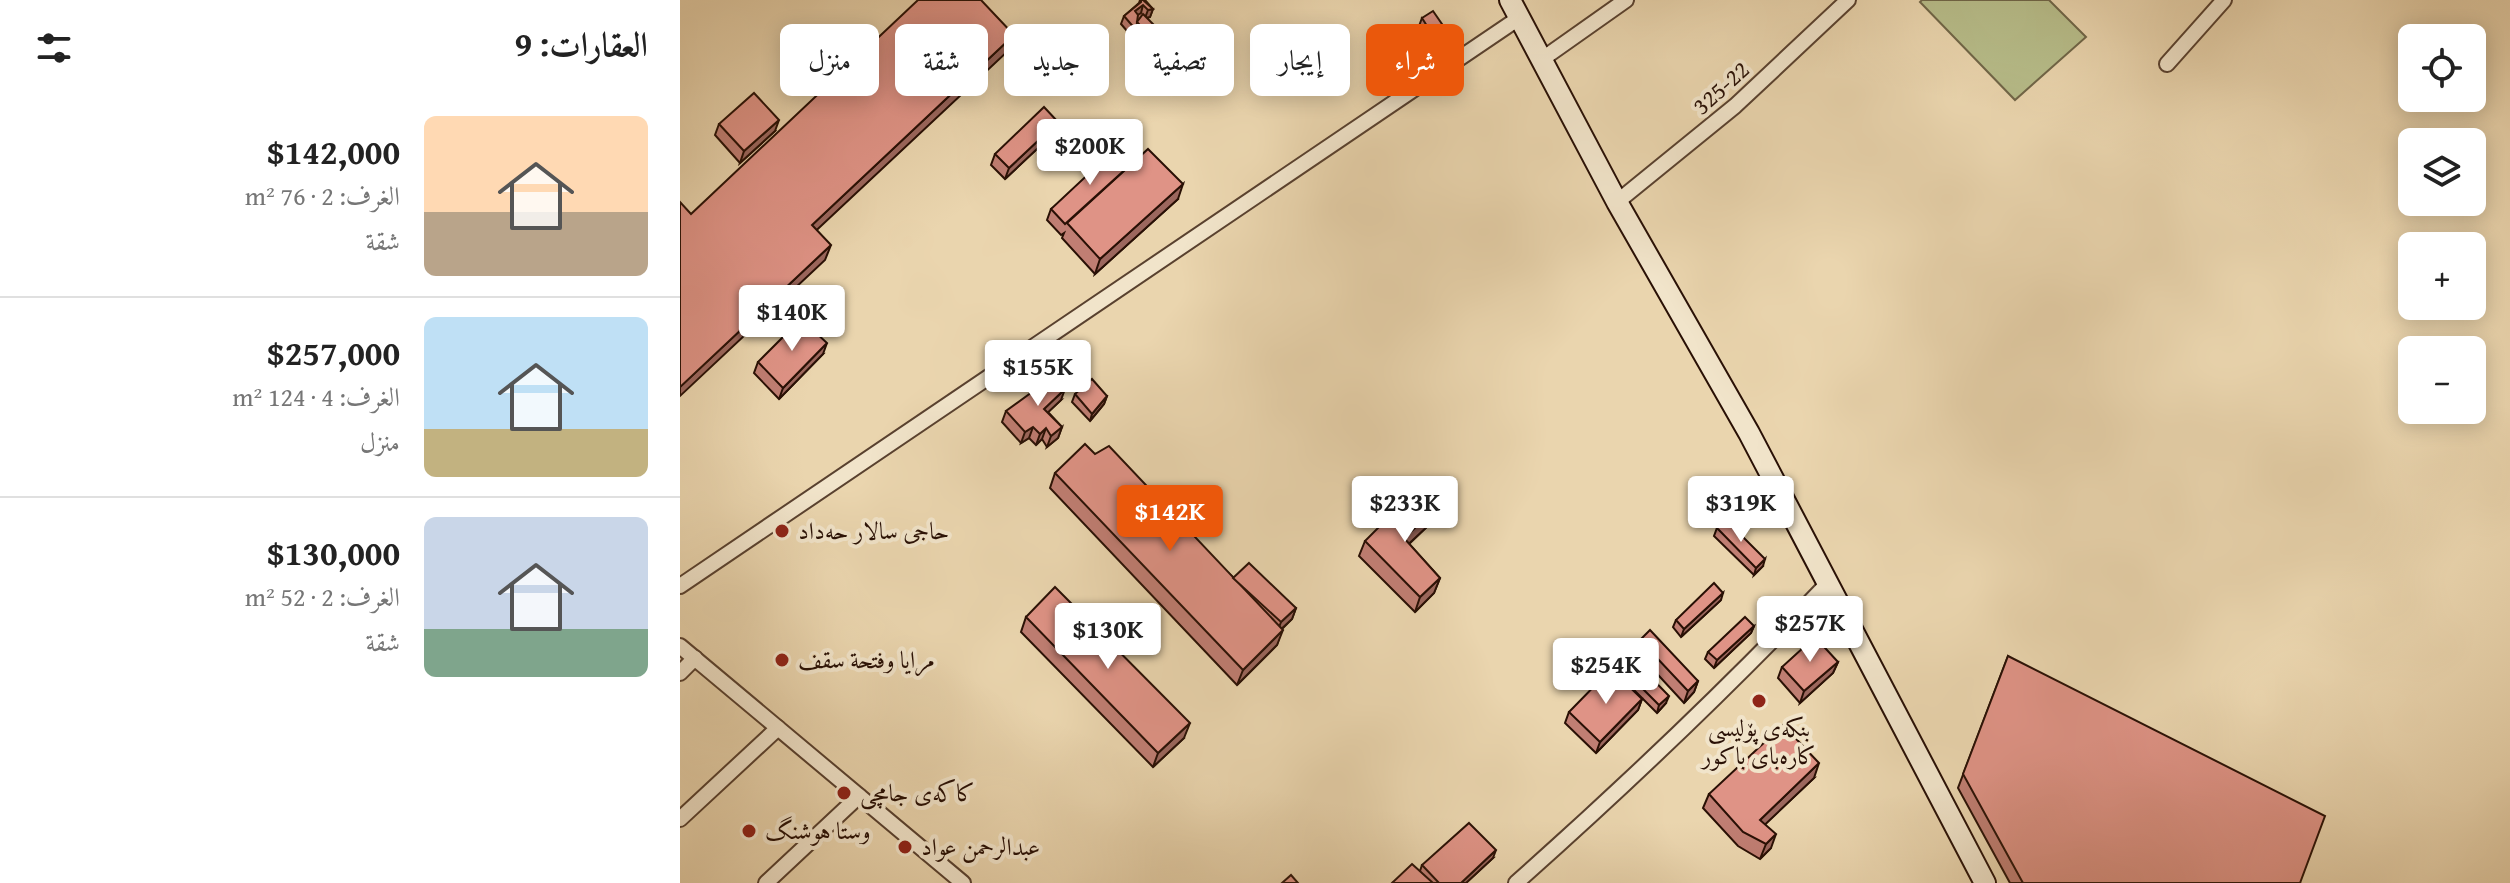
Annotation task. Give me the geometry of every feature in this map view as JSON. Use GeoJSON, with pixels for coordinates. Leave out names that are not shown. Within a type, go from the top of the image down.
{"type":"FeatureCollection","features":[{"type":"Feature","properties":{"kind":"street"},"geometry":{"type":"LineString","coordinates":[[1541,60],[1626,0]]}},
{"type":"Feature","properties":{"kind":"street","name":"325-22"},"geometry":{"type":"LineString","coordinates":[[1617,202],[1735,106],[1848,0]]}},
{"type":"Feature","properties":{"kind":"street"},"geometry":{"type":"LineString","coordinates":[[2167,64],[2224,0]]}},
{"type":"Feature","properties":{"kind":"street"},"geometry":{"type":"LineString","coordinates":[[680,586],[1514,9],[1617,202],[1723,386],[1829,582],[1985,883]]}},
{"type":"Feature","properties":{"kind":"street"},"geometry":{"type":"LineString","coordinates":[[1516,883],[1663,749],[1745,670],[1829,582]]}},
{"type":"Feature","properties":{"kind":"street"},"geometry":{"type":"LineString","coordinates":[[680,646],[963,883]]}},
{"type":"Feature","properties":{"kind":"street"},"geometry":{"type":"LineString","coordinates":[[680,673],[695,658]]}},
{"type":"Feature","properties":{"kind":"street"},"geometry":{"type":"LineString","coordinates":[[680,819],[778,728]]}},
{"type":"Feature","properties":{"kind":"street"},"geometry":{"type":"LineString","coordinates":[[766,883],[859,796]]}},
{"type":"Feature","properties":{"kind":"green space"},"geometry":{"type":"Polygon","coordinates":[[[2049,0],[2086,37],[2015,100],[1920,2],[2049,0]]]}},
{"type":"Feature","properties":{"kind":"building"},"geometry":{"type":"Polygon","coordinates":[[[918,0],[981,0],[1004,24],[1004,44],[988,59],[988,24],[895,24],[895,96],[949,96],[812,225],[831,245],[680,387],[680,202],[691,214],[816,96],[879,96],[879,37],[918,0]]]}},
{"type":"Feature","properties":{"kind":"building"},"geometry":{"type":"Polygon","coordinates":[[[1143,0],[1153,9],[1148,10],[1143,5],[1135,11],[1138,15],[1137,24],[1131,24],[1124,16],[1143,0]]]}},
{"type":"Feature","properties":{"kind":"building"},"geometry":{"type":"Polygon","coordinates":[[[1433,11],[1442,24],[1426,24],[1422,18],[1433,11]]]}},
{"type":"Feature","properties":{"kind":"building"},"geometry":{"type":"Polygon","coordinates":[[[1143,14],[1153,24],[1139,24],[1137,22],[1143,14]]]}},
{"type":"Feature","properties":{"kind":"building"},"geometry":{"type":"Polygon","coordinates":[[[754,93],[779,120],[744,151],[719,124],[754,93]]]}},
{"type":"Feature","properties":{"kind":"building"},"geometry":{"type":"Polygon","coordinates":[[[1044,107],[1058,122],[1009,168],[995,154],[1044,107]]]}},
{"type":"Feature","properties":{"kind":"building"},"geometry":{"type":"Polygon","coordinates":[[[1148,149],[1183,184],[1100,259],[1067,223],[1148,149]]]}},
{"type":"Feature","properties":{"kind":"building"},"geometry":{"type":"Polygon","coordinates":[[[1113,151],[1129,166],[1065,224],[1051,209],[1113,151]]]}},
{"type":"Feature","properties":{"kind":"building"},"geometry":{"type":"Polygon","coordinates":[[[801,319],[827,343],[783,388],[758,362],[801,319]]]}},
{"type":"Feature","properties":{"kind":"building"},"geometry":{"type":"Polygon","coordinates":[[[1054,376],[1065,389],[1044,409],[1062,427],[1051,436],[1046,428],[1040,434],[1033,427],[1025,432],[1006,411],[1054,376]]]}},
{"type":"Feature","properties":{"kind":"building"},"geometry":{"type":"Polygon","coordinates":[[[1092,379],[1107,396],[1092,414],[1075,394],[1092,379]]]}},
{"type":"Feature","properties":{"kind":"building"},"geometry":{"type":"Polygon","coordinates":[[[1085,444],[1095,454],[1109,446],[1283,630],[1243,670],[1055,473],[1085,444]]]}},
{"type":"Feature","properties":{"kind":"building"},"geometry":{"type":"Polygon","coordinates":[[[1416,490],[1436,508],[1404,538],[1440,578],[1420,597],[1365,541],[1416,490]]]}},
{"type":"Feature","properties":{"kind":"building"},"geometry":{"type":"Polygon","coordinates":[[[1726,520],[1765,559],[1756,568],[1717,528],[1726,520]]]}},
{"type":"Feature","properties":{"kind":"building"},"geometry":{"type":"Polygon","coordinates":[[[1249,563],[1296,608],[1281,622],[1233,578],[1249,563]]]}},
{"type":"Feature","properties":{"kind":"building"},"geometry":{"type":"Polygon","coordinates":[[[1714,583],[1723,593],[1684,629],[1676,620],[1714,583]]]}},
{"type":"Feature","properties":{"kind":"building"},"geometry":{"type":"Polygon","coordinates":[[[1055,587],[1190,723],[1158,753],[1026,617],[1055,587]]]}},
{"type":"Feature","properties":{"kind":"building"},"geometry":{"type":"Polygon","coordinates":[[[1745,617],[1754,626],[1717,660],[1708,652],[1745,617]]]}},
{"type":"Feature","properties":{"kind":"building"},"geometry":{"type":"Polygon","coordinates":[[[1650,630],[1698,681],[1688,691],[1640,640],[1650,630]]]}},
{"type":"Feature","properties":{"kind":"building"},"geometry":{"type":"Polygon","coordinates":[[[1815,637],[1838,662],[1804,691],[1782,667],[1815,637]]]}},
{"type":"Feature","properties":{"kind":"building"},"geometry":{"type":"Polygon","coordinates":[[[1627,653],[1669,696],[1659,705],[1617,663],[1627,653]]]}},
{"type":"Feature","properties":{"kind":"building"},"geometry":{"type":"Polygon","coordinates":[[[2008,656],[2325,816],[2300,883],[2023,883],[1963,774],[2008,656]]]}},
{"type":"Feature","properties":{"kind":"building"},"geometry":{"type":"Polygon","coordinates":[[[1611,669],[1642,699],[1600,742],[1569,712],[1611,669]]]}},
{"type":"Feature","properties":{"kind":"building"},"geometry":{"type":"Polygon","coordinates":[[[1783,725],[1819,763],[1760,820],[1776,834],[1766,844],[1743,832],[1709,794],[1783,725]]]}},
{"type":"Feature","properties":{"kind":"building"},"geometry":{"type":"Polygon","coordinates":[[[1469,823],[1496,850],[1461,883],[1439,883],[1422,865],[1469,823]]]}},
{"type":"Feature","properties":{"kind":"building"},"geometry":{"type":"Polygon","coordinates":[[[1412,864],[1433,883],[1392,883],[1412,864]]]}},
{"type":"Feature","properties":{"kind":"building"},"geometry":{"type":"Polygon","coordinates":[[[1291,875],[1298,883],[1282,883],[1291,875]]]}},
{"type":"Feature","properties":{"kind":"place","name":"حاجی سالار حەداد"},"geometry":{"type":"Point","coordinates":[782,531]}},
{"type":"Feature","properties":{"kind":"place","name":"مرايا وفتحة سقف"},"geometry":{"type":"Point","coordinates":[782,660]}},
{"type":"Feature","properties":{"kind":"place","name":"بنکەی پۆلیسی کارەبای باکور"},"geometry":{"type":"Point","coordinates":[1759,701]}},
{"type":"Feature","properties":{"kind":"place","name":"کاکەی جامچی"},"geometry":{"type":"Point","coordinates":[844,793]}},
{"type":"Feature","properties":{"kind":"place","name":"وستا هوشنگ"},"geometry":{"type":"Point","coordinates":[749,831]}},
{"type":"Feature","properties":{"kind":"place","name":"عبدالرحمن عواد"},"geometry":{"type":"Point","coordinates":[905,847]}}]}
